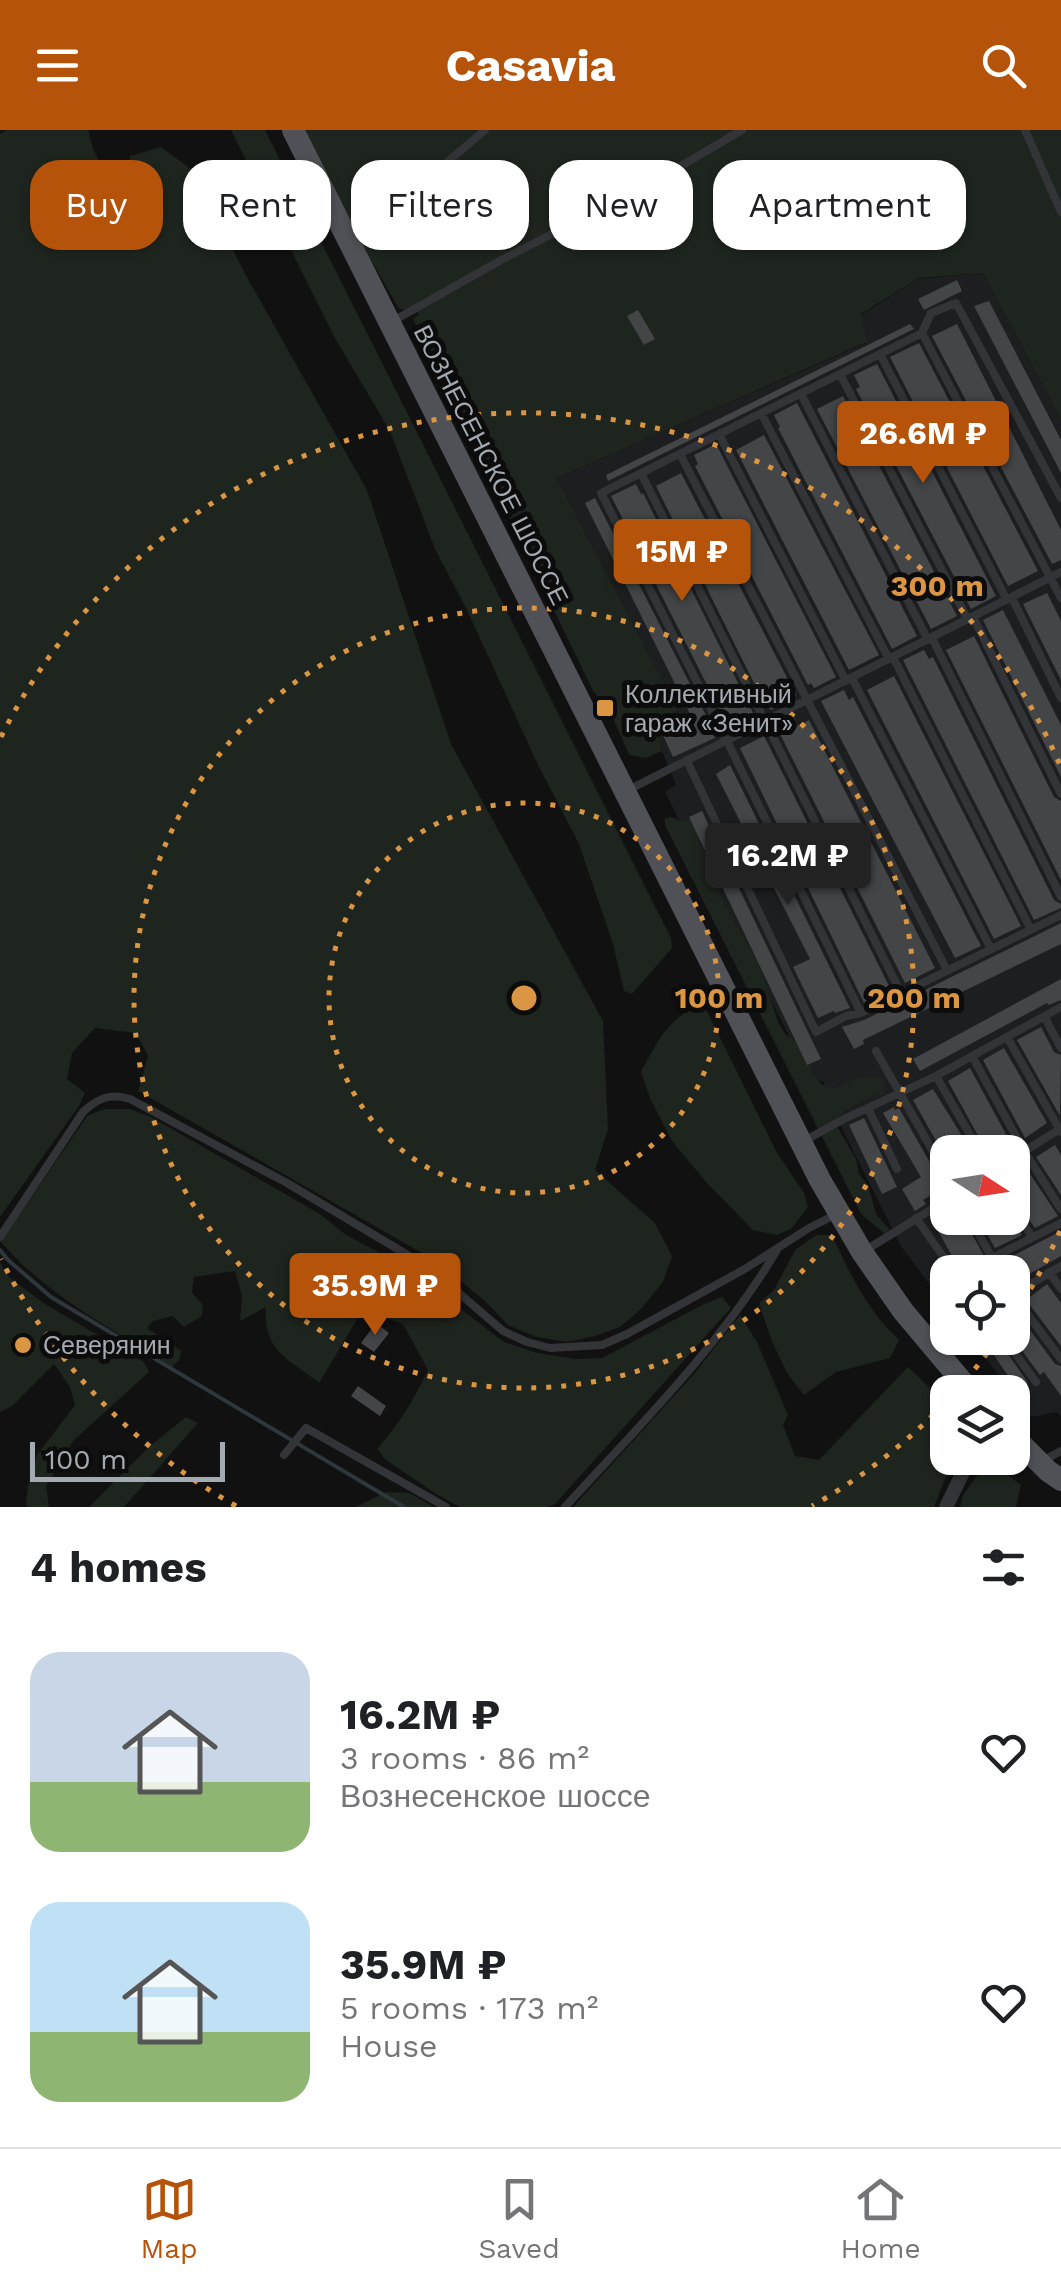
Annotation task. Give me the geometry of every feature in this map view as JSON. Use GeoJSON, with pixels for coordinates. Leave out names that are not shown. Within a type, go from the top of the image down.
{"type":"FeatureCollection","features":[{"type":"Feature","properties":{"kind":"main road","name":"ВОЗНЕСЕНСКОЕ ШОССЕ"},"geometry":{"type":"LineString","coordinates":[[292,130],[800,1142],[862,1252],[903,1311],[957,1375]]}},
{"type":"Feature","properties":{"kind":"main road"},"geometry":{"type":"LineString","coordinates":[[1030,1450],[1052,1466],[1061,1493]]}},
{"type":"Feature","properties":{"kind":"street"},"geometry":{"type":"LineString","coordinates":[[946,1507],[962,1475]]}},
{"type":"Feature","properties":{"kind":"lane"},"geometry":{"type":"LineString","coordinates":[[347,240],[379,220],[485,130]]}},
{"type":"Feature","properties":{"kind":"lane"},"geometry":{"type":"LineString","coordinates":[[389,323],[742,130]]}},
{"type":"Feature","properties":{"kind":"lane"},"geometry":{"type":"LineString","coordinates":[[1025,130],[1061,212]]}},
{"type":"Feature","properties":{"kind":"lane"},"geometry":{"type":"LineString","coordinates":[[860,1013],[601,494],[922,333],[931,313],[956,303],[1061,498]]}},
{"type":"Feature","properties":{"kind":"lane"},"geometry":{"type":"LineString","coordinates":[[922,333],[1061,598]]}},
{"type":"Feature","properties":{"kind":"lane"},"geometry":{"type":"LineString","coordinates":[[880,354],[1061,698]]}},
{"type":"Feature","properties":{"kind":"lane"},"geometry":{"type":"LineString","coordinates":[[840,374],[1061,794]]}},
{"type":"Feature","properties":{"kind":"lane"},"geometry":{"type":"LineString","coordinates":[[801,394],[1061,897]]}},
{"type":"Feature","properties":{"kind":"lane"},"geometry":{"type":"LineString","coordinates":[[761,413],[1031,930]]}},
{"type":"Feature","properties":{"kind":"lane"},"geometry":{"type":"LineString","coordinates":[[719,434],[991,949]]}},
{"type":"Feature","properties":{"kind":"lane"},"geometry":{"type":"LineString","coordinates":[[680,454],[948,970]]}},
{"type":"Feature","properties":{"kind":"lane"},"geometry":{"type":"LineString","coordinates":[[642,473],[901,993]]}},
{"type":"Feature","properties":{"kind":"lane"},"geometry":{"type":"LineString","coordinates":[[624,792],[1061,572]]}},
{"type":"Feature","properties":{"kind":"lane"},"geometry":{"type":"LineString","coordinates":[[688,760],[816,1032],[1061,915]]}},
{"type":"Feature","properties":{"kind":"lane"},"geometry":{"type":"LineString","coordinates":[[800,1142],[936,1076],[1061,1007]]}},
{"type":"Feature","properties":{"kind":"lane"},"geometry":{"type":"LineString","coordinates":[[1044,1016],[1061,1048]]}},
{"type":"Feature","properties":{"kind":"lane"},"geometry":{"type":"LineString","coordinates":[[1007,1037],[1060,1130],[1030,1148]]}},
{"type":"Feature","properties":{"kind":"lane"},"geometry":{"type":"LineString","coordinates":[[876,1051],[930,1146]]}},
{"type":"Feature","properties":{"kind":"lane"},"geometry":{"type":"LineString","coordinates":[[972,1056],[1015,1135]]}},
{"type":"Feature","properties":{"kind":"lane"},"geometry":{"type":"LineString","coordinates":[[936,1076],[970,1135]]}},
{"type":"Feature","properties":{"kind":"lane"},"geometry":{"type":"LineString","coordinates":[[2,1235],[83,1112],[93,1102],[118,1095],[287,1182],[431,1269],[502,1330],[550,1348],[602,1345],[839,1213]]}},
{"type":"Feature","properties":{"kind":"lane"},"geometry":{"type":"LineString","coordinates":[[868,1108],[897,1168]]}},
{"type":"Feature","properties":{"kind":"lane"},"geometry":{"type":"LineString","coordinates":[[1030,1160],[1061,1209]]}},
{"type":"Feature","properties":{"kind":"lane"},"geometry":{"type":"LineString","coordinates":[[862,1252],[930,1210]]}},
{"type":"Feature","properties":{"kind":"lane"},"geometry":{"type":"LineString","coordinates":[[916,1218],[942,1255]]}},
{"type":"Feature","properties":{"kind":"lane"},"geometry":{"type":"LineString","coordinates":[[979,1235],[992,1258],[1061,1222]]}},
{"type":"Feature","properties":{"kind":"lane"},"geometry":{"type":"LineString","coordinates":[[565,1507],[690,1371],[753,1292],[780,1246]]}},
{"type":"Feature","properties":{"kind":"lane"},"geometry":{"type":"LineString","coordinates":[[1030,1284],[1061,1266]]}},
{"type":"Feature","properties":{"kind":"lane"},"geometry":{"type":"LineString","coordinates":[[1048,1272],[1061,1289]]}},
{"type":"Feature","properties":{"kind":"lane"},"geometry":{"type":"LineString","coordinates":[[1030,1318],[1061,1359]]}},
{"type":"Feature","properties":{"kind":"lane"},"geometry":{"type":"LineString","coordinates":[[1016,1355],[1036,1382]]}},
{"type":"Feature","properties":{"kind":"lane"},"geometry":{"type":"LineString","coordinates":[[284,1455],[306,1428],[446,1507]]}},
{"type":"Feature","properties":{"kind":"shaded area"},"geometry":{"type":"Polygon","coordinates":[[[7,130],[88,130],[98,160],[30,160],[30,250],[163,250],[163,160],[129,160],[130,156],[161,147],[183,163],[183,250],[233,250],[367,490],[451,744],[603,1021],[608,1129],[595,1170],[655,1223],[672,1256],[663,1282],[620,1327],[567,1342],[536,1337],[508,1325],[436,1261],[138,1091],[148,1056],[136,1033],[95,1028],[72,1053],[67,1079],[85,1093],[0,1217],[0,134],[7,130]]]}},
{"type":"Feature","properties":{"kind":"shaded area"},"geometry":{"type":"Polygon","coordinates":[[[231,130],[265,130],[280,160],[246,160],[231,130]]]}},
{"type":"Feature","properties":{"kind":"shaded area"},"geometry":{"type":"Polygon","coordinates":[[[302,130],[1061,130],[1061,420],[983,273],[919,278],[861,314],[867,342],[557,478],[678,710],[655,723],[662,751],[646,758],[629,755],[613,718],[616,708],[593,691],[413,319],[419,315],[415,306],[399,309],[365,250],[529,250],[529,160],[351,160],[351,227],[331,187],[331,160],[317,160],[302,130]]]}},
{"type":"Feature","properties":{"kind":"shaded area"},"geometry":{"type":"Polygon","coordinates":[[[291,250],[325,250],[671,938],[672,948],[632,994],[624,991],[613,944],[579,844],[435,549],[390,431],[336,340],[291,250]]]}},
{"type":"Feature","properties":{"kind":"shaded area"},"geometry":{"type":"Polygon","coordinates":[[[983,273],[1061,420],[1061,1416],[1057,1412],[1031,1417],[1030,1375],[999,1375],[983,1355],[1030,1355],[1030,1255],[930,1255],[930,1285],[901,1246],[824,1093],[824,1082],[811,1079],[665,792],[676,785],[655,723],[678,710],[557,478],[866,343],[861,315],[918,279],[983,273]]]}},
{"type":"Feature","properties":{"kind":"shaded area"},"geometry":{"type":"Polygon","coordinates":[[[665,819],[688,820],[693,825],[725,905],[757,961],[779,1024],[804,1051],[822,1085],[834,1088],[856,1077],[880,1078],[884,1083],[885,1094],[872,1096],[844,1111],[835,1123],[868,1185],[876,1214],[890,1230],[885,1234],[861,1214],[665,825],[665,819]]]}},
{"type":"Feature","properties":{"kind":"shaded area"},"geometry":{"type":"Polygon","coordinates":[[[699,1003],[708,1013],[776,1151],[804,1193],[808,1207],[791,1229],[777,1235],[753,1230],[707,1183],[672,1141],[641,1072],[664,1032],[699,1003]]]}},
{"type":"Feature","properties":{"kind":"shaded area"},"geometry":{"type":"Polygon","coordinates":[[[104,1109],[130,1109],[151,1117],[320,1214],[346,1235],[426,1277],[504,1342],[537,1353],[602,1358],[722,1297],[731,1308],[555,1504],[460,1507],[386,1460],[377,1449],[406,1411],[428,1370],[403,1324],[368,1312],[359,1316],[319,1383],[273,1344],[266,1307],[240,1321],[242,1296],[235,1271],[194,1277],[192,1293],[203,1305],[202,1316],[184,1327],[173,1316],[153,1321],[147,1328],[181,1351],[172,1367],[60,1295],[1,1242],[87,1116],[104,1109]]]}},
{"type":"Feature","properties":{"kind":"shaded area"},"geometry":{"type":"Polygon","coordinates":[[[816,1235],[832,1235],[868,1304],[899,1340],[890,1358],[836,1372],[804,1395],[787,1373],[759,1303],[774,1290],[795,1250],[816,1235]]]}},
{"type":"Feature","properties":{"kind":"shaded area"},"geometry":{"type":"Polygon","coordinates":[[[0,1262],[9,1277],[45,1304],[144,1362],[149,1372],[73,1441],[46,1486],[49,1507],[27,1507],[28,1486],[37,1455],[75,1405],[70,1387],[54,1364],[12,1406],[0,1412],[0,1262]]]}},
{"type":"Feature","properties":{"kind":"shaded area"},"geometry":{"type":"Polygon","coordinates":[[[740,1315],[757,1342],[788,1415],[783,1425],[795,1456],[819,1460],[908,1367],[930,1388],[930,1475],[946,1475],[934,1507],[573,1507],[694,1374],[740,1315]]]}},
{"type":"Feature","properties":{"kind":"shaded area"},"geometry":{"type":"Polygon","coordinates":[[[186,1417],[198,1423],[124,1507],[89,1507],[150,1446],[186,1417]]]}},
{"type":"Feature","properties":{"kind":"shaded area"},"geometry":{"type":"Polygon","coordinates":[[[978,1475],[1007,1475],[1021,1485],[1016,1507],[960,1507],[963,1495],[978,1475]]]}},
{"type":"Feature","properties":{"kind":"shaded area"},"geometry":{"type":"Polygon","coordinates":[[[386,1492],[409,1493],[434,1507],[356,1507],[386,1492]]]}},
{"type":"Feature","properties":{"kind":"building"},"geometry":{"type":"Polygon","coordinates":[[[957,280],[962,291],[924,310],[918,299],[957,280]]]}},
{"type":"Feature","properties":{"kind":"building"},"geometry":{"type":"Polygon","coordinates":[[[989,301],[1061,440],[1061,473],[974,306],[989,301]]]}},
{"type":"Feature","properties":{"kind":"building"},"geometry":{"type":"Polygon","coordinates":[[[638,310],[655,339],[644,345],[627,316],[638,310]]]}},
{"type":"Feature","properties":{"kind":"building"},"geometry":{"type":"Polygon","coordinates":[[[910,324],[914,329],[608,481],[606,475],[910,324]]]}},
{"type":"Feature","properties":{"kind":"building"},"geometry":{"type":"Polygon","coordinates":[[[957,324],[1061,530],[1061,560],[1052,564],[932,336],[957,324]]]}},
{"type":"Feature","properties":{"kind":"building"},"geometry":{"type":"Polygon","coordinates":[[[919,343],[1038,571],[1008,586],[890,357],[919,343]]]}},
{"type":"Feature","properties":{"kind":"building"},"geometry":{"type":"Polygon","coordinates":[[[877,364],[996,596],[971,609],[856,389],[860,387],[854,375],[877,364]]]}},
{"type":"Feature","properties":{"kind":"building"},"geometry":{"type":"Polygon","coordinates":[[[843,396],[957,616],[931,629],[817,409],[843,396]]]}},
{"type":"Feature","properties":{"kind":"building"},"geometry":{"type":"Polygon","coordinates":[[[797,403],[917,636],[892,649],[778,428],[774,415],[797,403]]]}},
{"type":"Feature","properties":{"kind":"building"},"geometry":{"type":"Polygon","coordinates":[[[764,435],[879,655],[849,670],[736,450],[764,435]]]}},
{"type":"Feature","properties":{"kind":"building"},"geometry":{"type":"Polygon","coordinates":[[[716,444],[836,677],[814,688],[811,683],[808,685],[695,466],[698,464],[694,455],[716,444]]]}},
{"type":"Feature","properties":{"kind":"building"},"geometry":{"type":"Polygon","coordinates":[[[681,473],[796,695],[771,710],[766,707],[656,486],[681,473]]]}},
{"type":"Feature","properties":{"kind":"building"},"geometry":{"type":"Polygon","coordinates":[[[636,484],[753,713],[728,726],[611,496],[636,484]]]}},
{"type":"Feature","properties":{"kind":"building"},"geometry":{"type":"Polygon","coordinates":[[[595,498],[715,733],[715,738],[673,757],[662,733],[693,720],[585,503],[595,498]]]}},
{"type":"Feature","properties":{"kind":"building"},"geometry":{"type":"Polygon","coordinates":[[[1047,593],[1061,621],[1061,680],[1023,604],[1047,593]]]}},
{"type":"Feature","properties":{"kind":"building"},"geometry":{"type":"Polygon","coordinates":[[[1003,610],[1061,725],[1061,777],[983,620],[1003,610]]]}},
{"type":"Feature","properties":{"kind":"building"},"geometry":{"type":"Polygon","coordinates":[[[974,636],[1054,797],[1061,801],[1061,880],[946,650],[974,636]]]}},
{"type":"Feature","properties":{"kind":"building"},"geometry":{"type":"Polygon","coordinates":[[[924,650],[929,659],[933,657],[1061,908],[1034,920],[903,660],[924,650]]]}},
{"type":"Feature","properties":{"kind":"building"},"geometry":{"type":"Polygon","coordinates":[[[894,676],[1021,926],[994,939],[867,690],[894,676]]]}},
{"type":"Feature","properties":{"kind":"building"},"geometry":{"type":"Polygon","coordinates":[[[844,690],[849,700],[853,697],[981,946],[955,958],[821,701],[844,690]]]}},
{"type":"Feature","properties":{"kind":"building"},"geometry":{"type":"Polygon","coordinates":[[[793,715],[798,726],[809,720],[935,968],[905,983],[778,730],[778,723],[793,715]]]}},
{"type":"Feature","properties":{"kind":"building"},"geometry":{"type":"Polygon","coordinates":[[[764,736],[891,990],[864,1003],[740,748],[764,736]]]}},
{"type":"Feature","properties":{"kind":"building"},"geometry":{"type":"Polygon","coordinates":[[[730,765],[850,1008],[818,1018],[793,967],[810,959],[716,774],[730,765]]]}},
{"type":"Feature","properties":{"kind":"building"},"geometry":{"type":"Polygon","coordinates":[[[702,811],[821,1059],[807,1065],[689,817],[702,811]]]}},
{"type":"Feature","properties":{"kind":"building"},"geometry":{"type":"Polygon","coordinates":[[[1061,923],[1061,944],[863,1040],[864,1044],[854,1049],[842,1027],[864,1020],[1061,923]]]}},
{"type":"Feature","properties":{"kind":"building"},"geometry":{"type":"Polygon","coordinates":[[[1061,979],[1061,1000],[1047,1003],[920,1071],[913,1059],[1061,979]]]}},
{"type":"Feature","properties":{"kind":"building"},"geometry":{"type":"Polygon","coordinates":[[[1041,1027],[1054,1052],[1061,1055],[1060,1116],[1017,1040],[1041,1027]]]}},
{"type":"Feature","properties":{"kind":"building"},"geometry":{"type":"Polygon","coordinates":[[[1004,1048],[1047,1123],[1023,1135],[983,1060],[1004,1048]]]}},
{"type":"Feature","properties":{"kind":"building"},"geometry":{"type":"Polygon","coordinates":[[[970,1068],[1006,1135],[978,1135],[948,1081],[970,1068]]]}},
{"type":"Feature","properties":{"kind":"building"},"geometry":{"type":"Polygon","coordinates":[[[933,1089],[961,1135],[933,1135],[913,1100],[933,1089]]]}},
{"type":"Feature","properties":{"kind":"building"},"geometry":{"type":"Polygon","coordinates":[[[899,1108],[930,1163],[930,1196],[915,1211],[902,1189],[921,1177],[883,1113],[899,1108]]]}},
{"type":"Feature","properties":{"kind":"building"},"geometry":{"type":"Polygon","coordinates":[[[864,1118],[897,1187],[882,1194],[849,1125],[864,1118]]]}},
{"type":"Feature","properties":{"kind":"building"},"geometry":{"type":"Polygon","coordinates":[[[1055,1145],[1061,1155],[1061,1195],[1036,1157],[1055,1145]]]}},
{"type":"Feature","properties":{"kind":"building"},"geometry":{"type":"Polygon","coordinates":[[[1030,1174],[1058,1216],[1035,1228],[1030,1221],[1030,1174]]]}},
{"type":"Feature","properties":{"kind":"building"},"geometry":{"type":"Polygon","coordinates":[[[1061,1231],[1061,1256],[1030,1274],[1030,1255],[1014,1255],[1061,1231]]]}},
{"type":"Feature","properties":{"kind":"building"},"geometry":{"type":"Polygon","coordinates":[[[940,1235],[972,1235],[983,1255],[952,1255],[940,1235]]]}},
{"type":"Feature","properties":{"kind":"building"},"geometry":{"type":"Polygon","coordinates":[[[988,1235],[1022,1235],[995,1248],[988,1235]]]}},
{"type":"Feature","properties":{"kind":"building"},"geometry":{"type":"Polygon","coordinates":[[[1047,1284],[1061,1303],[1061,1346],[1030,1305],[1030,1297],[1047,1284]]]}},
{"type":"Feature","properties":{"kind":"building"},"geometry":{"type":"Polygon","coordinates":[[[376,1323],[389,1333],[374,1352],[361,1343],[376,1323]]]}},
{"type":"Feature","properties":{"kind":"building"},"geometry":{"type":"Polygon","coordinates":[[[1030,1330],[1055,1364],[1061,1366],[1061,1396],[1044,1372],[1040,1375],[1025,1355],[1030,1355],[1030,1330]]]}},
{"type":"Feature","properties":{"kind":"building"},"geometry":{"type":"Polygon","coordinates":[[[994,1355],[1009,1355],[1022,1375],[1008,1375],[994,1355]]]}},
{"type":"Feature","properties":{"kind":"building"},"geometry":{"type":"Polygon","coordinates":[[[358,1386],[386,1406],[380,1416],[351,1396],[358,1386]]]}},
{"type":"Feature","properties":{"kind":"waterway"},"geometry":{"type":"LineString","coordinates":[[0,1250],[51,1297],[404,1507]]}},
{"type":"Feature","properties":{"kind":"place","name":"Коллективный гараж «Зенит»"},"geometry":{"type":"Point","coordinates":[605,708]}},
{"type":"Feature","properties":{"kind":"place","name":"Северянин"},"geometry":{"type":"Point","coordinates":[23,1345]}}]}
